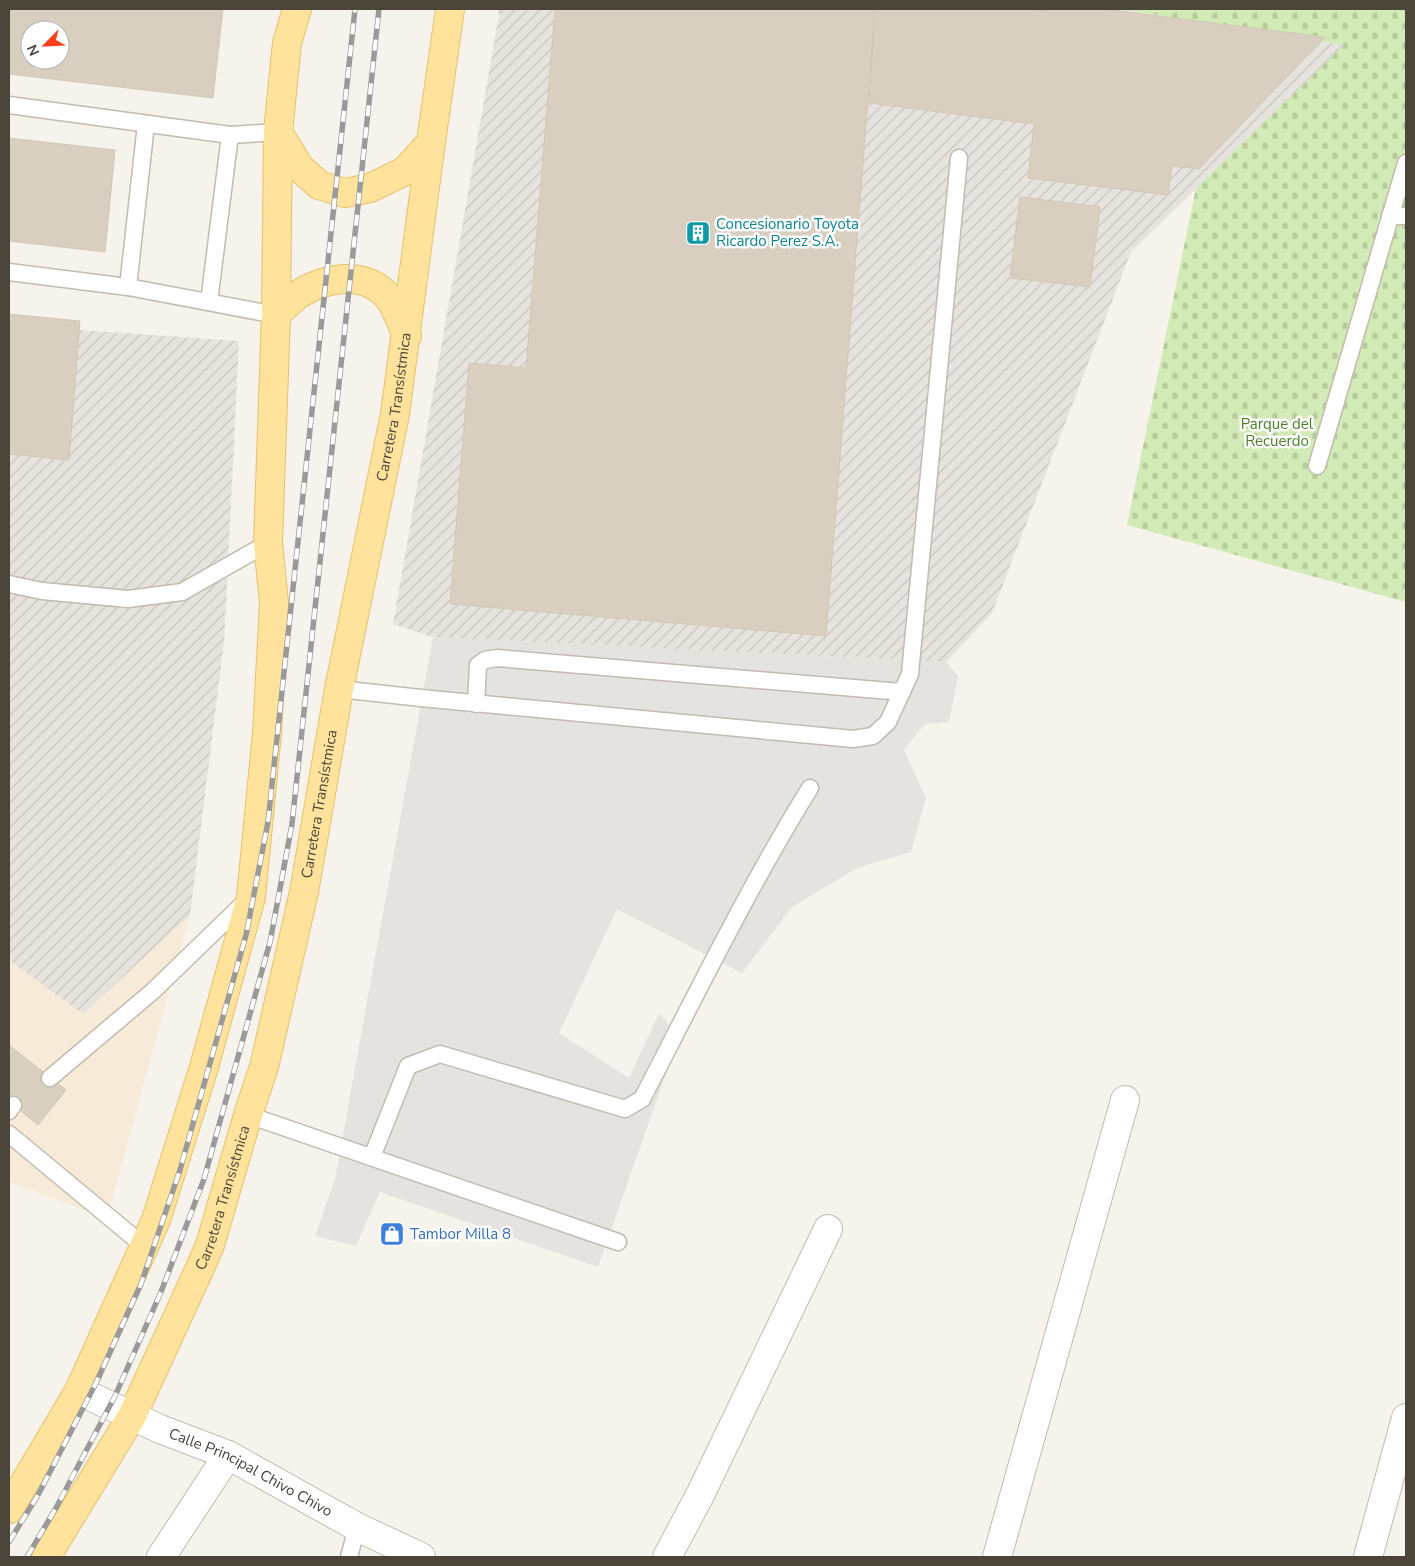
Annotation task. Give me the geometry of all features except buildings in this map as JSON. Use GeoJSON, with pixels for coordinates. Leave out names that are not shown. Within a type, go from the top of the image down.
{"type":"FeatureCollection","features":[{"type":"Feature","properties":{"kind":"main road"},"geometry":{"type":"LineString","coordinates":[[9,1509],[79,1391],[156,1220],[204,1067],[251,897],[267,733],[274,602],[268,543],[276,315],[278,132],[287,43],[297,9]]}},
{"type":"Feature","properties":{"kind":"main road","name":"Carretera Transístmica"},"geometry":{"type":"LineString","coordinates":[[46,1557],[132,1416],[210,1245],[264,1067],[304,892],[339,689],[396,414],[450,9]]}},
{"type":"Feature","properties":{"kind":"main road"},"geometry":{"type":"LineString","coordinates":[[278,132],[300,168],[319,185],[345,193],[370,188],[405,172],[431,142]]}},
{"type":"Feature","properties":{"kind":"main road"},"geometry":{"type":"LineString","coordinates":[[276,315],[299,294],[316,286],[334,279],[362,280],[374,285],[387,296],[393,304],[407,336]]}},
{"type":"Feature","properties":{"kind":"street"},"geometry":{"type":"LineString","coordinates":[[996,1557],[1125,1100]]}},
{"type":"Feature","properties":{"kind":"street"},"geometry":{"type":"LineString","coordinates":[[667,1557],[702,1493],[828,1229]]}},
{"type":"Feature","properties":{"kind":"street","name":"Calle Principal Chivo Chivo"},"geometry":{"type":"LineString","coordinates":[[79,1391],[132,1416],[228,1455],[358,1527],[421,1557]]}},
{"type":"Feature","properties":{"kind":"street"},"geometry":{"type":"LineString","coordinates":[[1368,1557],[1406,1418]]}},
{"type":"Feature","properties":{"kind":"street"},"geometry":{"type":"LineString","coordinates":[[161,1557],[228,1455]]}},
{"type":"Feature","properties":{"kind":"lane"},"geometry":{"type":"LineString","coordinates":[[9,106],[230,135],[278,132]]}},
{"type":"Feature","properties":{"kind":"lane"},"geometry":{"type":"LineString","coordinates":[[128,286],[146,124]]}},
{"type":"Feature","properties":{"kind":"lane"},"geometry":{"type":"LineString","coordinates":[[209,302],[230,135]]}},
{"type":"Feature","properties":{"kind":"lane"},"geometry":{"type":"LineString","coordinates":[[339,689],[476,704],[853,739],[873,736],[888,722],[910,674],[960,158]]}},
{"type":"Feature","properties":{"kind":"lane"},"geometry":{"type":"LineString","coordinates":[[1317,466],[1398,216],[1406,163]]}},
{"type":"Feature","properties":{"kind":"lane"},"geometry":{"type":"LineString","coordinates":[[9,272],[128,286],[276,315]]}},
{"type":"Feature","properties":{"kind":"lane"},"geometry":{"type":"LineString","coordinates":[[9,584],[42,591],[128,599],[182,592],[268,543]]}},
{"type":"Feature","properties":{"kind":"lane"},"geometry":{"type":"LineString","coordinates":[[476,704],[478,665],[485,660],[497,658],[902,692]]}},
{"type":"Feature","properties":{"kind":"lane"},"geometry":{"type":"LineString","coordinates":[[372,1157],[408,1066],[440,1054],[625,1109],[642,1100],[733,924],[781,835],[810,788]]}},
{"type":"Feature","properties":{"kind":"lane"},"geometry":{"type":"LineString","coordinates":[[50,1078],[153,991],[251,897]]}},
{"type":"Feature","properties":{"kind":"lane"},"geometry":{"type":"LineString","coordinates":[[248,1115],[618,1242]]}},
{"type":"Feature","properties":{"kind":"lane"},"geometry":{"type":"LineString","coordinates":[[9,1134],[144,1246]]}},
{"type":"Feature","properties":{"kind":"lane"},"geometry":{"type":"LineString","coordinates":[[349,1557],[358,1527]]}},
{"type":"Feature","properties":{"kind":"shaded area"},"geometry":{"type":"Polygon","coordinates":[[[498,9],[1119,9],[1344,45],[1131,252],[992,613],[946,662],[433,637],[393,624],[499,15],[498,9]]]}},
{"type":"Feature","properties":{"kind":"shaded area"},"geometry":{"type":"Polygon","coordinates":[[[9,325],[239,341],[224,642],[190,915],[83,1014],[9,960],[9,325]]]}},
{"type":"Feature","properties":{"kind":"shaded area"},"geometry":{"type":"Polygon","coordinates":[[[433,637],[946,662],[958,676],[949,722],[925,724],[904,750],[926,798],[911,852],[857,868],[792,907],[742,973],[617,909],[559,1033],[629,1078],[659,1013],[679,1037],[598,1267],[380,1192],[356,1246],[315,1236],[335,1179],[433,637]]]}},
{"type":"Feature","properties":{"kind":"shaded area"},"geometry":{"type":"Polygon","coordinates":[[[190,915],[107,1218],[9,1182],[9,960],[83,1014],[190,915]]]}},
{"type":"Feature","properties":{"kind":"green space","name":"Parque del Recuerdo"},"geometry":{"type":"Polygon","coordinates":[[[1119,9],[1406,9],[1406,602],[1127,525],[1196,188],[1344,45],[1119,9]]]}},
{"type":"Feature","properties":{"kind":"railway"},"geometry":{"type":"LineString","coordinates":[[9,1542],[38,1495],[95,1385],[141,1284],[180,1170],[246,935],[268,822],[355,9]]}},
{"type":"Feature","properties":{"kind":"railway"},"geometry":{"type":"LineString","coordinates":[[27,1557],[56,1508],[115,1396],[161,1292],[204,1179],[270,942],[292,824],[379,9]]}},
{"type":"Feature","properties":{"kind":"place","name":"Concesionario Toyota Ricardo Perez S.A."},"geometry":{"type":"Point","coordinates":[698,233]}},
{"type":"Feature","properties":{"kind":"place","name":"Tambor Milla 8"},"geometry":{"type":"Point","coordinates":[392,1234]}}]}
